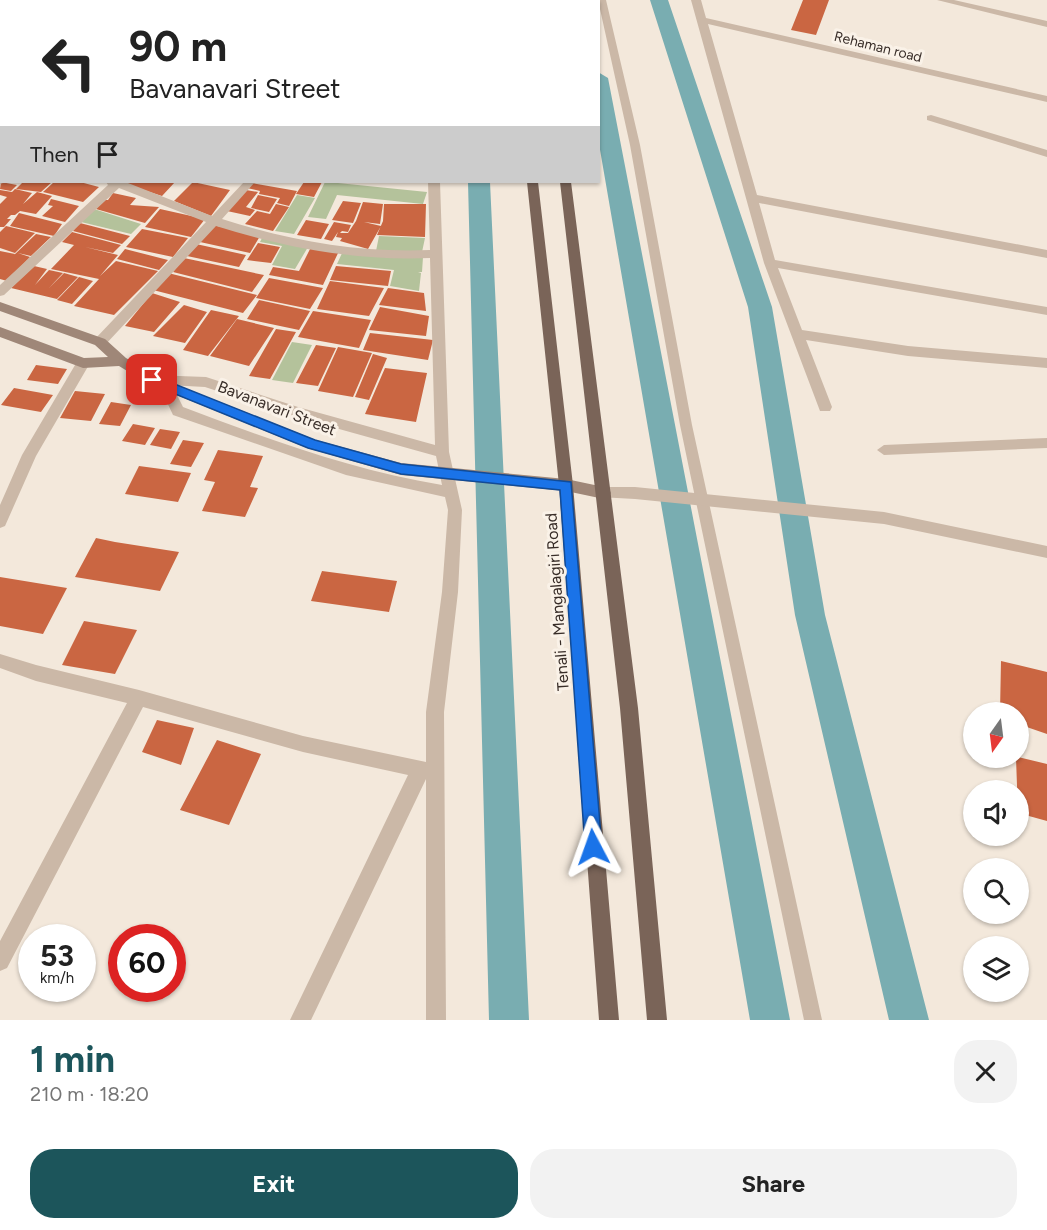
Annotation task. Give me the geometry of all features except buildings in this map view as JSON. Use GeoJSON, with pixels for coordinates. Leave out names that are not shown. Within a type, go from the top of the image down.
{"type":"FeatureCollection","features":[{"type":"Feature","properties":{"kind":"main road","name":"Tenali - Mangalagiri Road"},"geometry":{"type":"LineString","coordinates":[[532,183],[566,485],[609,1020]]}},
{"type":"Feature","properties":{"kind":"main road"},"geometry":{"type":"LineString","coordinates":[[565,183],[629,708],[657,1020]]}},
{"type":"Feature","properties":{"kind":"main road","name":"Bavanavari Street"},"geometry":{"type":"LineString","coordinates":[[0,306],[100,342],[121,362],[152,380],[312,444],[401,469],[566,485],[604,493]]}},
{"type":"Feature","properties":{"kind":"main road"},"geometry":{"type":"LineString","coordinates":[[0,332],[83,363],[121,362]]}},
{"type":"Feature","properties":{"kind":"street"},"geometry":{"type":"LineString","coordinates":[[696,0],[770,263],[825,407]]}},
{"type":"Feature","properties":{"kind":"street"},"geometry":{"type":"LineString","coordinates":[[942,0],[1047,24]]}},
{"type":"Feature","properties":{"kind":"street","name":"Rehaman road"},"geometry":{"type":"LineString","coordinates":[[702,20],[911,70],[1047,99]]}},
{"type":"Feature","properties":{"kind":"street"},"geometry":{"type":"LineString","coordinates":[[931,118],[1047,154]]}},
{"type":"Feature","properties":{"kind":"street"},"geometry":{"type":"LineString","coordinates":[[0,292],[114,183]]}},
{"type":"Feature","properties":{"kind":"street"},"geometry":{"type":"LineString","coordinates":[[118,183],[215,221],[295,242],[389,256],[435,254]]}},
{"type":"Feature","properties":{"kind":"street"},"geometry":{"type":"LineString","coordinates":[[100,342],[249,183]]}},
{"type":"Feature","properties":{"kind":"street"},"geometry":{"type":"LineString","coordinates":[[434,183],[442,452],[455,510],[450,592],[428,770],[436,1020]]}},
{"type":"Feature","properties":{"kind":"street"},"geometry":{"type":"LineString","coordinates":[[752,198],[1047,254]]}},
{"type":"Feature","properties":{"kind":"street"},"geometry":{"type":"LineString","coordinates":[[770,263],[1047,311]]}},
{"type":"Feature","properties":{"kind":"street"},"geometry":{"type":"LineString","coordinates":[[799,334],[908,351],[1047,363]]}},
{"type":"Feature","properties":{"kind":"street"},"geometry":{"type":"LineString","coordinates":[[0,522],[29,455],[83,363]]}},
{"type":"Feature","properties":{"kind":"street"},"geometry":{"type":"LineString","coordinates":[[152,380],[206,382],[233,389],[296,412],[442,452]]}},
{"type":"Feature","properties":{"kind":"street"},"geometry":{"type":"LineString","coordinates":[[152,380],[170,394],[178,411],[315,461],[372,478],[451,492]]}},
{"type":"Feature","properties":{"kind":"street"},"geometry":{"type":"LineString","coordinates":[[884,450],[1047,443]]}},
{"type":"Feature","properties":{"kind":"street"},"geometry":{"type":"LineString","coordinates":[[604,493],[884,518],[1047,552]]}},
{"type":"Feature","properties":{"kind":"street"},"geometry":{"type":"LineString","coordinates":[[0,660],[36,673],[139,698],[303,744],[428,770]]}},
{"type":"Feature","properties":{"kind":"street"},"geometry":{"type":"LineString","coordinates":[[0,961],[139,698]]}},
{"type":"Feature","properties":{"kind":"street"},"geometry":{"type":"LineString","coordinates":[[300,1020],[428,770]]}},
{"type":"Feature","properties":{"kind":"lane"},"geometry":{"type":"LineString","coordinates":[[602,0],[635,145],[686,425],[813,1020]]}},
{"type":"Feature","properties":{"kind":"green space"},"geometry":{"type":"Polygon","coordinates":[[[325,183],[427,192],[423,204],[337,195],[326,219],[308,217],[325,183]]]}},
{"type":"Feature","properties":{"kind":"green space"},"geometry":{"type":"Polygon","coordinates":[[[297,195],[315,198],[294,234],[275,231],[297,195]]]}},
{"type":"Feature","properties":{"kind":"green space"},"geometry":{"type":"Polygon","coordinates":[[[94,209],[141,224],[131,234],[81,222],[94,209]]]}},
{"type":"Feature","properties":{"kind":"green space"},"geometry":{"type":"Polygon","coordinates":[[[263,236],[308,247],[295,269],[272,265],[282,246],[260,242],[263,236]]]}},
{"type":"Feature","properties":{"kind":"green space"},"geometry":{"type":"Polygon","coordinates":[[[379,236],[425,238],[422,252],[376,251],[379,236]]]}},
{"type":"Feature","properties":{"kind":"green space"},"geometry":{"type":"Polygon","coordinates":[[[343,251],[391,258],[423,257],[422,272],[418,272],[421,273],[419,291],[390,286],[394,270],[337,264],[343,251]]]}},
{"type":"Feature","properties":{"kind":"green space"},"geometry":{"type":"Polygon","coordinates":[[[292,342],[312,345],[293,383],[272,380],[292,342]]]}},
{"type":"Feature","properties":{"kind":"waterway"},"geometry":{"type":"LineString","coordinates":[[659,0],[760,307],[810,615],[909,1020]]}},
{"type":"Feature","properties":{"kind":"waterway"},"geometry":{"type":"LineString","coordinates":[[600,89],[770,1020]]}},
{"type":"Feature","properties":{"kind":"waterway"},"geometry":{"type":"LineString","coordinates":[[479,183],[509,1020]]}},
{"type":"Feature","properties":{"kind":"route"},"geometry":{"type":"LineString","coordinates":[[152,380],[312,444],[401,469],[566,485],[593,847]]}}]}
